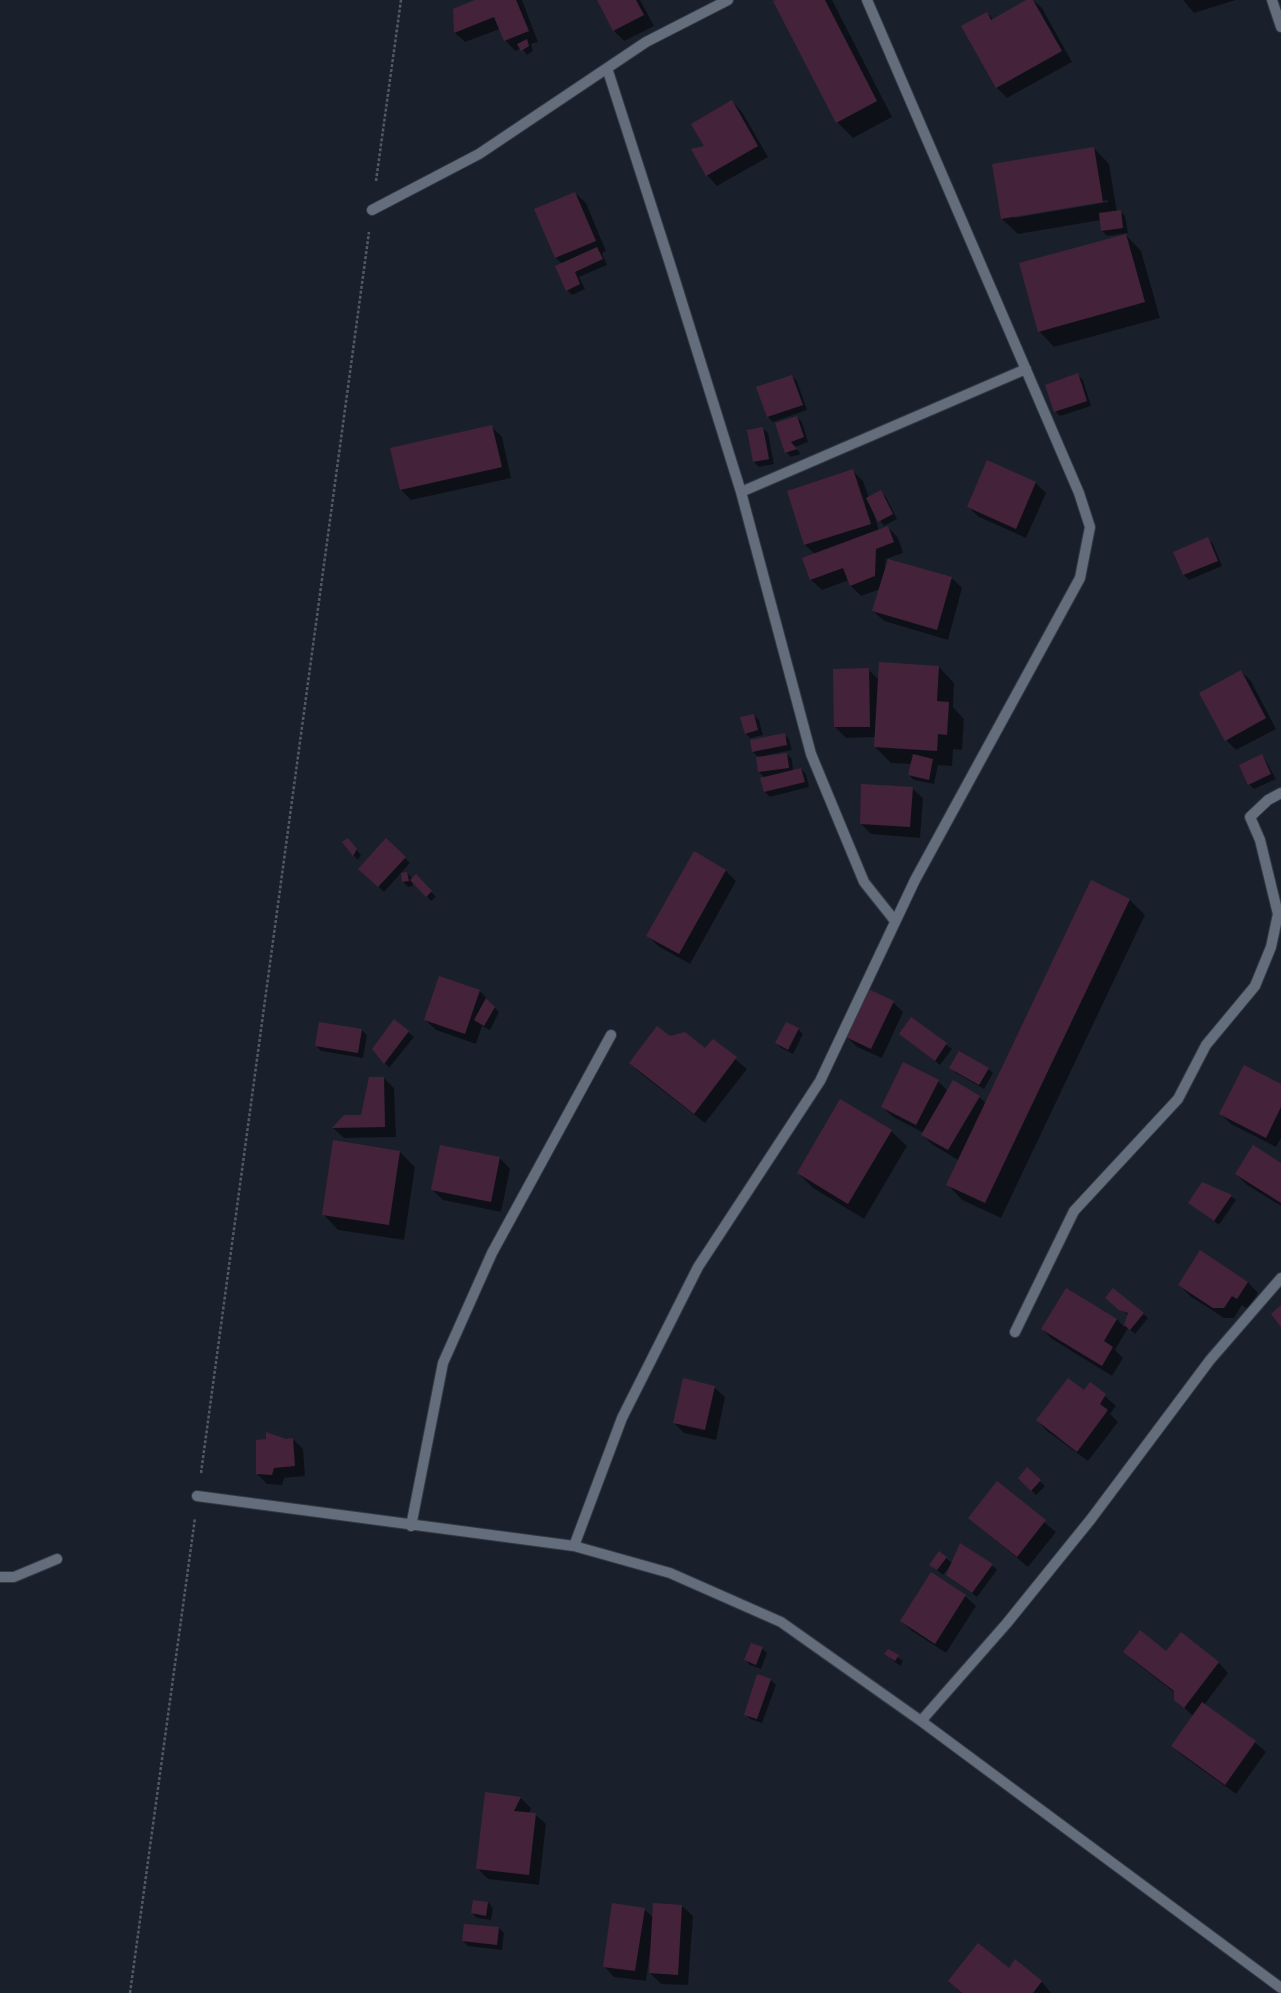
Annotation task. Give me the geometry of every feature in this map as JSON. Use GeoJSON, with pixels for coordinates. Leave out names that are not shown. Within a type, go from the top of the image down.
{"type":"FeatureCollection","features":[{"type":"Feature","properties":{"kind":"street"},"geometry":{"type":"LineString","coordinates":[[372,210],[480,154],[646,42],[728,0]]}},
{"type":"Feature","properties":{"kind":"street"},"geometry":{"type":"LineString","coordinates":[[574,1546],[622,1418],[698,1267],[820,1081],[915,880],[1080,578],[1090,526],[1079,493],[867,0]]}},
{"type":"Feature","properties":{"kind":"street"},"geometry":{"type":"LineString","coordinates":[[1272,0],[1281,27]]}},
{"type":"Feature","properties":{"kind":"street"},"geometry":{"type":"LineString","coordinates":[[607,68],[741,492],[811,754],[864,882],[895,921]]}},
{"type":"Feature","properties":{"kind":"street"},"geometry":{"type":"LineString","coordinates":[[741,492],[1026,369]]}},
{"type":"Feature","properties":{"kind":"street"},"geometry":{"type":"LineString","coordinates":[[1015,1332],[1074,1211],[1178,1099],[1206,1045],[1255,986],[1271,947],[1278,914],[1260,840],[1250,817],[1268,800],[1281,793]]}},
{"type":"Feature","properties":{"kind":"street"},"geometry":{"type":"LineString","coordinates":[[411,1526],[443,1363],[492,1253],[611,1035]]}},
{"type":"Feature","properties":{"kind":"street"},"geometry":{"type":"LineString","coordinates":[[921,1721],[1026,1599],[1091,1519],[1210,1360],[1281,1278]]}},
{"type":"Feature","properties":{"kind":"street"},"geometry":{"type":"LineString","coordinates":[[198,1496],[411,1526],[574,1546],[670,1573],[781,1622],[921,1721],[1281,1988]]}},
{"type":"Feature","properties":{"kind":"street"},"geometry":{"type":"LineString","coordinates":[[0,1577],[14,1576],[57,1559]]}},
{"type":"Feature","properties":{"kind":"path"},"geometry":{"type":"LineString","coordinates":[[130,1993],[401,0]]}},
{"type":"Feature","properties":{"kind":"building"},"geometry":{"type":"Polygon","coordinates":[[[475,0],[516,0],[529,31],[504,41],[494,17],[454,33],[453,9],[475,0]]]}},
{"type":"Feature","properties":{"kind":"building"},"geometry":{"type":"Polygon","coordinates":[[[597,0],[636,0],[644,15],[613,31],[597,0]]]}},
{"type":"Feature","properties":{"kind":"building"},"geometry":{"type":"Polygon","coordinates":[[[825,0],[877,101],[836,123],[773,1],[825,0]]]}},
{"type":"Feature","properties":{"kind":"building"},"geometry":{"type":"Polygon","coordinates":[[[1026,0],[1033,0],[1062,51],[996,88],[961,26],[987,12],[991,20],[1026,0]]]}},
{"type":"Feature","properties":{"kind":"building"},"geometry":{"type":"Polygon","coordinates":[[[527,39],[529,46],[521,51],[517,44],[527,39]]]}},
{"type":"Feature","properties":{"kind":"building"},"geometry":{"type":"Polygon","coordinates":[[[732,100],[758,146],[706,176],[691,149],[704,146],[691,124],[732,100]]]}},
{"type":"Feature","properties":{"kind":"building"},"geometry":{"type":"Polygon","coordinates":[[[1094,147],[1103,202],[1001,219],[992,164],[1094,147]]]}},
{"type":"Feature","properties":{"kind":"building"},"geometry":{"type":"Polygon","coordinates":[[[575,192],[596,241],[555,258],[534,209],[575,192]]]}},
{"type":"Feature","properties":{"kind":"building"},"geometry":{"type":"Polygon","coordinates":[[[1121,210],[1123,228],[1101,231],[1099,213],[1121,210]]]}},
{"type":"Feature","properties":{"kind":"building"},"geometry":{"type":"Polygon","coordinates":[[[1126,234],[1145,302],[1038,332],[1019,263],[1126,234]]]}},
{"type":"Feature","properties":{"kind":"building"},"geometry":{"type":"Polygon","coordinates":[[[597,247],[603,259],[575,272],[580,284],[566,291],[555,266],[597,247]]]}},
{"type":"Feature","properties":{"kind":"building"},"geometry":{"type":"Polygon","coordinates":[[[1078,373],[1087,401],[1054,412],[1045,385],[1078,373]]]}},
{"type":"Feature","properties":{"kind":"building"},"geometry":{"type":"Polygon","coordinates":[[[792,375],[803,405],[767,417],[756,387],[792,375]]]}},
{"type":"Feature","properties":{"kind":"building"},"geometry":{"type":"Polygon","coordinates":[[[797,416],[804,437],[791,442],[797,449],[785,453],[775,423],[797,416]]]}},
{"type":"Feature","properties":{"kind":"building"},"geometry":{"type":"Polygon","coordinates":[[[492,425],[502,467],[400,490],[390,448],[492,425]]]}},
{"type":"Feature","properties":{"kind":"building"},"geometry":{"type":"Polygon","coordinates":[[[763,427],[769,459],[753,462],[747,430],[763,427]]]}},
{"type":"Feature","properties":{"kind":"building"},"geometry":{"type":"Polygon","coordinates":[[[987,460],[1036,482],[1016,529],[967,507],[987,460]]]}},
{"type":"Feature","properties":{"kind":"building"},"geometry":{"type":"Polygon","coordinates":[[[853,469],[871,524],[804,545],[787,491],[853,469]]]}},
{"type":"Feature","properties":{"kind":"building"},"geometry":{"type":"Polygon","coordinates":[[[881,490],[893,514],[878,522],[866,498],[881,490]]]}},
{"type":"Feature","properties":{"kind":"building"},"geometry":{"type":"Polygon","coordinates":[[[888,526],[894,542],[876,549],[875,576],[850,586],[843,568],[810,580],[802,558],[888,526]]]}},
{"type":"Feature","properties":{"kind":"building"},"geometry":{"type":"Polygon","coordinates":[[[1208,537],[1218,561],[1183,575],[1173,552],[1208,537]]]}},
{"type":"Feature","properties":{"kind":"building"},"geometry":{"type":"Polygon","coordinates":[[[888,559],[952,577],[937,630],[872,611],[888,559]]]}},
{"type":"Feature","properties":{"kind":"building"},"geometry":{"type":"Polygon","coordinates":[[[879,662],[939,666],[937,701],[949,702],[947,735],[938,734],[937,751],[874,747],[879,662]]]}},
{"type":"Feature","properties":{"kind":"building"},"geometry":{"type":"Polygon","coordinates":[[[869,668],[870,727],[834,727],[833,669],[869,668]]]}},
{"type":"Feature","properties":{"kind":"building"},"geometry":{"type":"Polygon","coordinates":[[[1241,670],[1266,718],[1225,741],[1199,693],[1241,670]]]}},
{"type":"Feature","properties":{"kind":"building"},"geometry":{"type":"Polygon","coordinates":[[[754,714],[758,730],[745,734],[740,717],[754,714]]]}},
{"type":"Feature","properties":{"kind":"building"},"geometry":{"type":"Polygon","coordinates":[[[785,733],[787,745],[752,752],[750,740],[785,733]]]}},
{"type":"Feature","properties":{"kind":"building"},"geometry":{"type":"Polygon","coordinates":[[[787,753],[789,768],[758,772],[756,757],[787,753]]]}},
{"type":"Feature","properties":{"kind":"building"},"geometry":{"type":"Polygon","coordinates":[[[913,754],[933,759],[929,780],[908,775],[913,754]]]}},
{"type":"Feature","properties":{"kind":"building"},"geometry":{"type":"Polygon","coordinates":[[[1262,754],[1271,774],[1248,785],[1239,765],[1262,754]]]}},
{"type":"Feature","properties":{"kind":"building"},"geometry":{"type":"Polygon","coordinates":[[[801,768],[805,782],[764,792],[760,778],[801,768]]]}},
{"type":"Feature","properties":{"kind":"building"},"geometry":{"type":"Polygon","coordinates":[[[861,784],[913,787],[910,827],[860,824],[861,784]]]}},
{"type":"Feature","properties":{"kind":"building"},"geometry":{"type":"Polygon","coordinates":[[[348,838],[357,849],[353,856],[342,842],[348,838]]]}},
{"type":"Feature","properties":{"kind":"building"},"geometry":{"type":"Polygon","coordinates":[[[386,838],[406,857],[378,887],[358,869],[386,838]]]}},
{"type":"Feature","properties":{"kind":"building"},"geometry":{"type":"Polygon","coordinates":[[[694,851],[726,870],[679,954],[646,936],[694,851]]]}},
{"type":"Feature","properties":{"kind":"building"},"geometry":{"type":"Polygon","coordinates":[[[407,872],[409,881],[402,882],[401,873],[407,872]]]}},
{"type":"Feature","properties":{"kind":"building"},"geometry":{"type":"Polygon","coordinates":[[[416,874],[432,891],[426,897],[410,880],[416,874]]]}},
{"type":"Feature","properties":{"kind":"building"},"geometry":{"type":"Polygon","coordinates":[[[1091,880],[1130,899],[985,1203],[946,1185],[1091,880]]]}},
{"type":"Feature","properties":{"kind":"building"},"geometry":{"type":"Polygon","coordinates":[[[439,976],[480,990],[465,1034],[424,1020],[439,976]]]}},
{"type":"Feature","properties":{"kind":"building"},"geometry":{"type":"Polygon","coordinates":[[[868,989],[894,1001],[871,1049],[846,1037],[868,989]]]}},
{"type":"Feature","properties":{"kind":"building"},"geometry":{"type":"Polygon","coordinates":[[[486,998],[495,1007],[484,1026],[474,1020],[486,998]]]}},
{"type":"Feature","properties":{"kind":"building"},"geometry":{"type":"Polygon","coordinates":[[[911,1017],[947,1043],[935,1061],[899,1034],[911,1017]]]}},
{"type":"Feature","properties":{"kind":"building"},"geometry":{"type":"Polygon","coordinates":[[[394,1019],[409,1031],[384,1064],[372,1049],[394,1019]]]}},
{"type":"Feature","properties":{"kind":"building"},"geometry":{"type":"Polygon","coordinates":[[[319,1022],[362,1029],[358,1053],[315,1046],[319,1022]]]}},
{"type":"Feature","properties":{"kind":"building"},"geometry":{"type":"Polygon","coordinates":[[[786,1022],[799,1028],[788,1050],[775,1043],[786,1022]]]}},
{"type":"Feature","properties":{"kind":"building"},"geometry":{"type":"Polygon","coordinates":[[[657,1026],[670,1036],[685,1032],[705,1048],[713,1039],[737,1057],[694,1114],[629,1063],[657,1026]]]}},
{"type":"Feature","properties":{"kind":"building"},"geometry":{"type":"Polygon","coordinates":[[[959,1051],[989,1068],[979,1085],[949,1068],[959,1051]]]}},
{"type":"Feature","properties":{"kind":"building"},"geometry":{"type":"Polygon","coordinates":[[[903,1062],[939,1080],[916,1125],[881,1107],[903,1062]]]}},
{"type":"Feature","properties":{"kind":"building"},"geometry":{"type":"Polygon","coordinates":[[[1244,1065],[1281,1084],[1281,1107],[1266,1138],[1219,1114],[1244,1065]]]}},
{"type":"Feature","properties":{"kind":"building"},"geometry":{"type":"Polygon","coordinates":[[[369,1077],[384,1077],[385,1127],[332,1128],[344,1115],[361,1115],[369,1077]]]}},
{"type":"Feature","properties":{"kind":"building"},"geometry":{"type":"Polygon","coordinates":[[[953,1080],[980,1096],[948,1150],[921,1135],[953,1080]]]}},
{"type":"Feature","properties":{"kind":"building"},"geometry":{"type":"Polygon","coordinates":[[[840,1099],[892,1130],[848,1204],[797,1173],[840,1099]]]}},
{"type":"Feature","properties":{"kind":"building"},"geometry":{"type":"Polygon","coordinates":[[[333,1140],[400,1151],[389,1225],[322,1215],[333,1140]]]}},
{"type":"Feature","properties":{"kind":"building"},"geometry":{"type":"Polygon","coordinates":[[[440,1145],[500,1157],[491,1202],[431,1190],[440,1145]]]}},
{"type":"Feature","properties":{"kind":"building"},"geometry":{"type":"Polygon","coordinates":[[[1253,1145],[1281,1163],[1281,1203],[1235,1174],[1253,1145]]]}},
{"type":"Feature","properties":{"kind":"building"},"geometry":{"type":"Polygon","coordinates":[[[1202,1182],[1232,1195],[1214,1221],[1188,1203],[1202,1182]]]}},
{"type":"Feature","properties":{"kind":"building"},"geometry":{"type":"Polygon","coordinates":[[[1200,1250],[1248,1282],[1237,1299],[1232,1296],[1224,1308],[1213,1308],[1178,1285],[1200,1250]]]}},
{"type":"Feature","properties":{"kind":"building"},"geometry":{"type":"Polygon","coordinates":[[[1066,1288],[1117,1319],[1104,1341],[1113,1347],[1102,1366],[1041,1329],[1066,1288]]]}},
{"type":"Feature","properties":{"kind":"building"},"geometry":{"type":"Polygon","coordinates":[[[1113,1288],[1144,1313],[1130,1330],[1124,1325],[1128,1313],[1119,1310],[1105,1298],[1113,1288]]]}},
{"type":"Feature","properties":{"kind":"building"},"geometry":{"type":"Polygon","coordinates":[[[1281,1305],[1281,1327],[1271,1314],[1281,1305]]]}},
{"type":"Feature","properties":{"kind":"building"},"geometry":{"type":"Polygon","coordinates":[[[683,1378],[715,1386],[705,1430],[673,1423],[683,1378]]]}},
{"type":"Feature","properties":{"kind":"building"},"geometry":{"type":"Polygon","coordinates":[[[1068,1378],[1084,1390],[1090,1382],[1106,1394],[1100,1404],[1108,1410],[1077,1452],[1036,1420],[1068,1378]]]}},
{"type":"Feature","properties":{"kind":"building"},"geometry":{"type":"Polygon","coordinates":[[[266,1432],[286,1439],[293,1438],[295,1466],[274,1468],[272,1475],[256,1474],[256,1440],[266,1439],[266,1432]]]}},
{"type":"Feature","properties":{"kind":"building"},"geometry":{"type":"Polygon","coordinates":[[[1027,1467],[1041,1480],[1031,1491],[1018,1478],[1027,1467]]]}},
{"type":"Feature","properties":{"kind":"building"},"geometry":{"type":"Polygon","coordinates":[[[997,1481],[1046,1520],[1017,1557],[968,1518],[997,1481]]]}},
{"type":"Feature","properties":{"kind":"building"},"geometry":{"type":"Polygon","coordinates":[[[960,1543],[993,1564],[972,1593],[946,1575],[960,1543]]]}},
{"type":"Feature","properties":{"kind":"building"},"geometry":{"type":"Polygon","coordinates":[[[939,1551],[947,1557],[937,1570],[929,1565],[939,1551]]]}},
{"type":"Feature","properties":{"kind":"building"},"geometry":{"type":"Polygon","coordinates":[[[931,1572],[966,1595],[935,1644],[900,1621],[931,1572]]]}},
{"type":"Feature","properties":{"kind":"building"},"geometry":{"type":"Polygon","coordinates":[[[1140,1630],[1166,1651],[1181,1632],[1219,1662],[1184,1708],[1174,1700],[1174,1691],[1123,1652],[1140,1630]]]}},
{"type":"Feature","properties":{"kind":"building"},"geometry":{"type":"Polygon","coordinates":[[[751,1643],[763,1647],[756,1665],[744,1660],[751,1643]]]}},
{"type":"Feature","properties":{"kind":"building"},"geometry":{"type":"Polygon","coordinates":[[[888,1649],[899,1655],[895,1661],[884,1654],[888,1649]]]}},
{"type":"Feature","properties":{"kind":"building"},"geometry":{"type":"Polygon","coordinates":[[[757,1674],[771,1679],[757,1719],[744,1715],[757,1674]]]}},
{"type":"Feature","properties":{"kind":"building"},"geometry":{"type":"Polygon","coordinates":[[[1202,1702],[1256,1741],[1225,1785],[1171,1746],[1202,1702]]]}},
{"type":"Feature","properties":{"kind":"building"},"geometry":{"type":"Polygon","coordinates":[[[485,1792],[521,1797],[514,1811],[536,1813],[529,1875],[476,1869],[485,1792]]]}},
{"type":"Feature","properties":{"kind":"building"},"geometry":{"type":"Polygon","coordinates":[[[473,1900],[488,1902],[486,1916],[471,1913],[473,1900]]]}},
{"type":"Feature","properties":{"kind":"building"},"geometry":{"type":"Polygon","coordinates":[[[612,1903],[645,1908],[635,1971],[603,1967],[612,1903]]]}},
{"type":"Feature","properties":{"kind":"building"},"geometry":{"type":"Polygon","coordinates":[[[653,1903],[682,1905],[678,1975],[649,1973],[653,1903]]]}},
{"type":"Feature","properties":{"kind":"building"},"geometry":{"type":"Polygon","coordinates":[[[464,1924],[499,1927],[497,1945],[462,1941],[464,1924]]]}},
{"type":"Feature","properties":{"kind":"building"},"geometry":{"type":"Polygon","coordinates":[[[978,1943],[1009,1968],[1015,1959],[1042,1981],[1033,1993],[962,1993],[948,1981],[978,1943]]]}}]}
